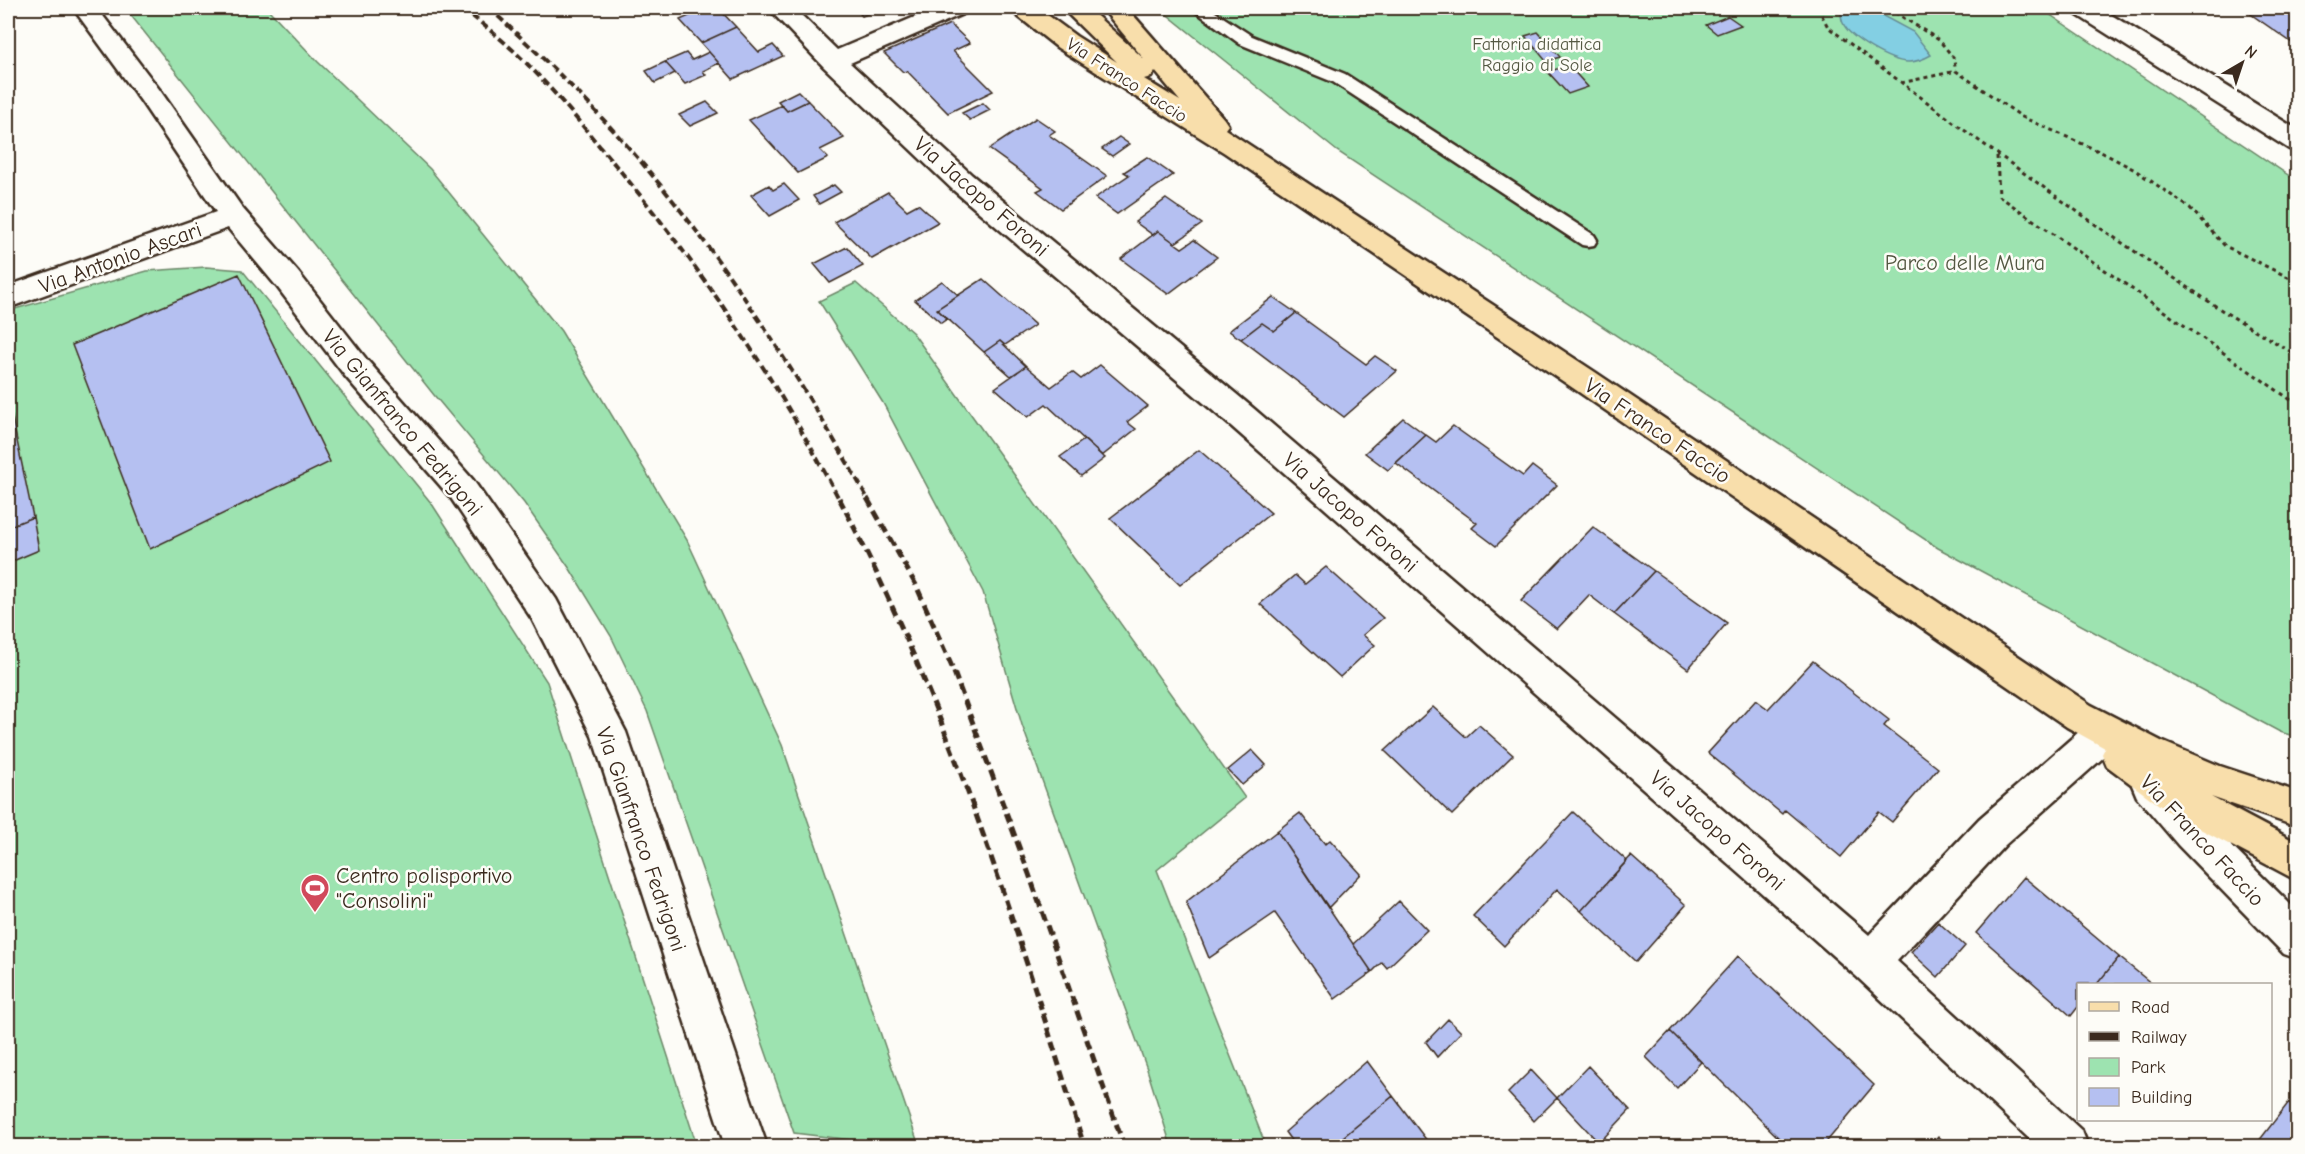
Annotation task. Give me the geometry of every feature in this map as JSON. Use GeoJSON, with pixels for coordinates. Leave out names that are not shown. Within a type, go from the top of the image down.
{"type":"FeatureCollection","features":[{"type":"Feature","properties":{"kind":"main road","name":"Via Franco Faccio"},"geometry":{"type":"LineString","coordinates":[[1023,8],[1067,42],[1234,147],[1584,380],[2090,726],[2133,766],[2210,816],[2298,863]]}},
{"type":"Feature","properties":{"kind":"main road","name":"Via Franco Faccio"},"geometry":{"type":"LineString","coordinates":[[1074,8],[1128,60],[1234,147]]}},
{"type":"Feature","properties":{"kind":"main road","name":"Via Franco Faccio"},"geometry":{"type":"LineString","coordinates":[[1114,8],[1234,147]]}},
{"type":"Feature","properties":{"kind":"main road","name":"Via Franco Faccio"},"geometry":{"type":"LineString","coordinates":[[2090,726],[2216,782],[2298,810]]}},
{"type":"Feature","properties":{"kind":"street","name":"Via Gianfranco Fedrigoni"},"geometry":{"type":"LineString","coordinates":[[85,8],[150,95],[233,216],[288,280],[356,368],[462,489],[544,609],[608,732],[746,1146]]}},
{"type":"Feature","properties":{"kind":"street","name":"Via Jacopo Foroni"},"geometry":{"type":"LineString","coordinates":[[780,8],[832,61],[962,182],[1260,433],[1870,962],[2067,1146]]}},
{"type":"Feature","properties":{"kind":"street"},"geometry":{"type":"LineString","coordinates":[[832,61],[956,8]]}},
{"type":"Feature","properties":{"kind":"street"},"geometry":{"type":"LineString","coordinates":[[2083,8],[2298,143]]}},
{"type":"Feature","properties":{"kind":"street","name":"Via Antonio Ascari"},"geometry":{"type":"LineString","coordinates":[[8,297],[233,216]]}},
{"type":"Feature","properties":{"kind":"street"},"geometry":{"type":"LineString","coordinates":[[1870,962],[2090,726]]}},
{"type":"Feature","properties":{"kind":"street","name":"Via Franco Faccio"},"geometry":{"type":"LineString","coordinates":[[2133,766],[2191,832],[2298,940]]}},
{"type":"Feature","properties":{"kind":"lane"},"geometry":{"type":"LineString","coordinates":[[1199,8],[1246,40],[1339,78],[1588,240]]}},
{"type":"Feature","properties":{"kind":"path"},"geometry":{"type":"LineString","coordinates":[[1818,8],[1828,27],[1997,156],[2172,279],[2236,321],[2298,356]]}},
{"type":"Feature","properties":{"kind":"path"},"geometry":{"type":"LineString","coordinates":[[1888,8],[1939,40],[1953,57],[1956,71],[2022,117],[2103,153],[2135,170],[2190,208],[2225,246],[2298,282]]}},
{"type":"Feature","properties":{"kind":"path"},"geometry":{"type":"LineString","coordinates":[[1900,83],[1956,71]]}},
{"type":"Feature","properties":{"kind":"path"},"geometry":{"type":"LineString","coordinates":[[1997,156],[1999,196],[2298,405]]}},
{"type":"Feature","properties":{"kind":"green space"},"geometry":{"type":"Polygon","coordinates":[[[125,8],[267,8],[318,62],[430,169],[561,331],[687,540],[782,745],[919,1146],[794,1133],[647,711],[611,636],[570,569],[524,503],[434,395],[125,8]]]}},
{"type":"Feature","properties":{"kind":"green space","name":"Parco delle Mura"},"geometry":{"type":"Polygon","coordinates":[[[1159,8],[2040,8],[2297,181],[2297,737],[2280,732],[1938,548],[1337,151],[1159,8]]]}},
{"type":"Feature","properties":{"kind":"green space","name":"Centro polisportivo \"Consolini\""},"geometry":{"type":"Polygon","coordinates":[[[206,267],[242,270],[432,504],[547,682],[697,1146],[8,1146],[8,311],[147,271],[206,267]]]}},
{"type":"Feature","properties":{"kind":"green space"},"geometry":{"type":"Polygon","coordinates":[[[856,283],[913,333],[1245,798],[1157,870],[1266,1146],[1171,1146],[1147,1069],[1022,725],[983,592],[883,403],[819,301],[856,283]]]}},
{"type":"Feature","properties":{"kind":"water"},"geometry":{"type":"Polygon","coordinates":[[[1840,9],[1872,10],[1913,32],[1931,55],[1908,62],[1892,58],[1871,48],[1847,29],[1842,21],[1840,9]]]}},
{"type":"Feature","properties":{"kind":"building"},"geometry":{"type":"Polygon","coordinates":[[[701,8],[718,8],[736,27],[701,43],[680,20],[703,10],[701,8]]]}},
{"type":"Feature","properties":{"kind":"building"},"geometry":{"type":"Polygon","coordinates":[[[855,8],[883,8],[862,16],[855,8]]]}},
{"type":"Feature","properties":{"kind":"building"},"geometry":{"type":"Polygon","coordinates":[[[1608,8],[1626,8],[1628,10],[1616,14],[1608,8]]]}},
{"type":"Feature","properties":{"kind":"building"},"geometry":{"type":"Polygon","coordinates":[[[2242,8],[2298,8],[2298,47],[2242,8]]]}},
{"type":"Feature","properties":{"kind":"building"},"geometry":{"type":"Polygon","coordinates":[[[1728,16],[1741,25],[1717,34],[1706,25],[1728,16]]]}},
{"type":"Feature","properties":{"kind":"building"},"geometry":{"type":"Polygon","coordinates":[[[950,24],[970,43],[953,51],[993,91],[948,113],[907,71],[903,72],[884,53],[950,24]]]}},
{"type":"Feature","properties":{"kind":"building"},"geometry":{"type":"Polygon","coordinates":[[[736,27],[759,52],[773,45],[783,56],[733,79],[701,43],[736,27]]]}},
{"type":"Feature","properties":{"kind":"building"},"geometry":{"type":"Polygon","coordinates":[[[1538,32],[1560,57],[1546,61],[1525,36],[1538,32]]]}},
{"type":"Feature","properties":{"kind":"building"},"geometry":{"type":"Polygon","coordinates":[[[709,52],[719,63],[703,71],[706,75],[685,84],[665,62],[686,53],[692,60],[709,52]]]}},
{"type":"Feature","properties":{"kind":"building"},"geometry":{"type":"Polygon","coordinates":[[[665,62],[675,73],[655,83],[646,71],[665,62]]]}},
{"type":"Feature","properties":{"kind":"building"},"geometry":{"type":"Polygon","coordinates":[[[1568,65],[1588,87],[1568,94],[1548,72],[1568,65]]]}},
{"type":"Feature","properties":{"kind":"building"},"geometry":{"type":"Polygon","coordinates":[[[798,91],[808,101],[787,111],[778,101],[798,91]]]}},
{"type":"Feature","properties":{"kind":"building"},"geometry":{"type":"Polygon","coordinates":[[[808,101],[844,138],[820,150],[828,158],[798,173],[749,120],[782,105],[787,111],[808,101]]]}},
{"type":"Feature","properties":{"kind":"building"},"geometry":{"type":"Polygon","coordinates":[[[707,102],[718,113],[690,126],[679,115],[707,102]]]}},
{"type":"Feature","properties":{"kind":"building"},"geometry":{"type":"Polygon","coordinates":[[[983,103],[990,110],[970,120],[962,113],[983,103]]]}},
{"type":"Feature","properties":{"kind":"building"},"geometry":{"type":"Polygon","coordinates":[[[1036,118],[1055,131],[1049,135],[1107,176],[1061,209],[1037,191],[1043,188],[989,149],[1036,118]]]}},
{"type":"Feature","properties":{"kind":"building"},"geometry":{"type":"Polygon","coordinates":[[[1119,137],[1129,144],[1112,156],[1102,149],[1119,137]]]}},
{"type":"Feature","properties":{"kind":"building"},"geometry":{"type":"Polygon","coordinates":[[[1147,157],[1173,175],[1117,214],[1095,198],[1129,175],[1124,172],[1147,157]]]}},
{"type":"Feature","properties":{"kind":"building"},"geometry":{"type":"Polygon","coordinates":[[[784,184],[799,200],[770,216],[751,195],[769,185],[773,190],[784,184]]]}},
{"type":"Feature","properties":{"kind":"building"},"geometry":{"type":"Polygon","coordinates":[[[834,185],[841,192],[819,204],[813,196],[834,185]]]}},
{"type":"Feature","properties":{"kind":"building"},"geometry":{"type":"Polygon","coordinates":[[[888,192],[907,210],[918,204],[938,222],[872,259],[834,222],[888,192]]]}},
{"type":"Feature","properties":{"kind":"building"},"geometry":{"type":"Polygon","coordinates":[[[1166,199],[1202,224],[1175,243],[1158,231],[1153,235],[1135,222],[1166,199]]]}},
{"type":"Feature","properties":{"kind":"building"},"geometry":{"type":"Polygon","coordinates":[[[1158,231],[1182,248],[1194,240],[1217,257],[1168,294],[1121,259],[1158,231]]]}},
{"type":"Feature","properties":{"kind":"building"},"geometry":{"type":"Polygon","coordinates":[[[847,247],[863,266],[830,283],[814,264],[847,247]]]}},
{"type":"Feature","properties":{"kind":"building"},"geometry":{"type":"Polygon","coordinates":[[[239,274],[330,462],[150,549],[72,345],[239,274]]]}},
{"type":"Feature","properties":{"kind":"building"},"geometry":{"type":"Polygon","coordinates":[[[983,279],[1035,325],[1005,345],[1000,341],[984,352],[937,309],[983,279]]]}},
{"type":"Feature","properties":{"kind":"building"},"geometry":{"type":"Polygon","coordinates":[[[942,281],[958,295],[937,309],[947,319],[941,323],[915,300],[942,281]]]}},
{"type":"Feature","properties":{"kind":"building"},"geometry":{"type":"Polygon","coordinates":[[[1273,297],[1296,313],[1274,331],[1262,323],[1241,339],[1229,331],[1273,297]]]}},
{"type":"Feature","properties":{"kind":"building"},"geometry":{"type":"Polygon","coordinates":[[[1296,313],[1366,364],[1375,356],[1397,371],[1344,417],[1241,339],[1262,323],[1274,331],[1296,313]]]}},
{"type":"Feature","properties":{"kind":"building"},"geometry":{"type":"Polygon","coordinates":[[[1000,341],[1026,366],[1011,376],[984,352],[1000,341]]]}},
{"type":"Feature","properties":{"kind":"building"},"geometry":{"type":"Polygon","coordinates":[[[1100,365],[1148,406],[1127,422],[1136,429],[1102,456],[1046,404],[1028,417],[995,388],[1026,366],[1051,387],[1072,372],[1081,379],[1100,365]]]}},
{"type":"Feature","properties":{"kind":"building"},"geometry":{"type":"Polygon","coordinates":[[[8,398],[33,517],[8,527],[8,398]]]}},
{"type":"Feature","properties":{"kind":"building"},"geometry":{"type":"Polygon","coordinates":[[[1403,418],[1426,435],[1388,470],[1365,453],[1403,418]]]}},
{"type":"Feature","properties":{"kind":"building"},"geometry":{"type":"Polygon","coordinates":[[[1453,426],[1523,476],[1532,466],[1557,485],[1496,546],[1472,528],[1477,523],[1396,463],[1426,435],[1436,442],[1453,426]]]}},
{"type":"Feature","properties":{"kind":"building"},"geometry":{"type":"Polygon","coordinates":[[[1084,440],[1105,458],[1081,476],[1060,457],[1084,440]]]}},
{"type":"Feature","properties":{"kind":"building"},"geometry":{"type":"Polygon","coordinates":[[[1199,450],[1271,513],[1180,585],[1110,518],[1199,450]]]}},
{"type":"Feature","properties":{"kind":"building"},"geometry":{"type":"Polygon","coordinates":[[[33,517],[39,550],[8,563],[8,527],[33,517]]]}},
{"type":"Feature","properties":{"kind":"building"},"geometry":{"type":"Polygon","coordinates":[[[1593,527],[1654,571],[1614,614],[1589,595],[1557,629],[1521,601],[1593,527]]]}},
{"type":"Feature","properties":{"kind":"building"},"geometry":{"type":"Polygon","coordinates":[[[1326,567],[1383,618],[1363,635],[1375,645],[1340,677],[1260,604],[1295,575],[1305,584],[1326,567]]]}},
{"type":"Feature","properties":{"kind":"building"},"geometry":{"type":"Polygon","coordinates":[[[1654,571],[1727,623],[1688,669],[1614,614],[1654,571]]]}},
{"type":"Feature","properties":{"kind":"building"},"geometry":{"type":"Polygon","coordinates":[[[1813,661],[1889,720],[1884,726],[1938,768],[1892,822],[1879,812],[1841,857],[1785,810],[1782,814],[1708,753],[1756,700],[1768,709],[1813,661]]]}},
{"type":"Feature","properties":{"kind":"building"},"geometry":{"type":"Polygon","coordinates":[[[1433,707],[1466,737],[1479,725],[1513,755],[1452,815],[1385,751],[1433,707]]]}},
{"type":"Feature","properties":{"kind":"building"},"geometry":{"type":"Polygon","coordinates":[[[1252,750],[1266,765],[1242,785],[1228,770],[1252,750]]]}},
{"type":"Feature","properties":{"kind":"building"},"geometry":{"type":"Polygon","coordinates":[[[1573,812],[1627,861],[1581,911],[1557,889],[1504,946],[1473,916],[1573,812]]]}},
{"type":"Feature","properties":{"kind":"building"},"geometry":{"type":"Polygon","coordinates":[[[1300,813],[1325,844],[1330,840],[1361,874],[1328,908],[1277,831],[1300,813]]]}},
{"type":"Feature","properties":{"kind":"building"},"geometry":{"type":"Polygon","coordinates":[[[1277,831],[1372,972],[1335,999],[1275,913],[1209,958],[1186,902],[1277,831]]]}},
{"type":"Feature","properties":{"kind":"building"},"geometry":{"type":"Polygon","coordinates":[[[1631,856],[1686,905],[1636,962],[1581,911],[1631,856]]]}},
{"type":"Feature","properties":{"kind":"building"},"geometry":{"type":"Polygon","coordinates":[[[2024,877],[2119,957],[2098,983],[2077,983],[2077,1008],[2071,1016],[1976,933],[2024,877]]]}},
{"type":"Feature","properties":{"kind":"building"},"geometry":{"type":"Polygon","coordinates":[[[1399,901],[1427,930],[1387,968],[1382,962],[1372,972],[1353,944],[1399,901]]]}},
{"type":"Feature","properties":{"kind":"building"},"geometry":{"type":"Polygon","coordinates":[[[1938,922],[1965,946],[1938,977],[1911,952],[1938,922]]]}},
{"type":"Feature","properties":{"kind":"building"},"geometry":{"type":"Polygon","coordinates":[[[1738,956],[1874,1085],[1823,1146],[1787,1146],[1670,1031],[1738,956]]]}},
{"type":"Feature","properties":{"kind":"building"},"geometry":{"type":"Polygon","coordinates":[[[2119,957],[2151,983],[2098,983],[2119,957]]]}},
{"type":"Feature","properties":{"kind":"building"},"geometry":{"type":"Polygon","coordinates":[[[1448,1019],[1461,1032],[1437,1057],[1426,1042],[1448,1019]]]}},
{"type":"Feature","properties":{"kind":"building"},"geometry":{"type":"Polygon","coordinates":[[[1670,1031],[1701,1062],[1677,1088],[1646,1057],[1670,1031]]]}},
{"type":"Feature","properties":{"kind":"building"},"geometry":{"type":"Polygon","coordinates":[[[1367,1061],[1393,1096],[1332,1146],[1295,1146],[1285,1132],[1367,1061]]]}},
{"type":"Feature","properties":{"kind":"building"},"geometry":{"type":"Polygon","coordinates":[[[1588,1066],[1630,1110],[1599,1143],[1557,1098],[1588,1066]]]}},
{"type":"Feature","properties":{"kind":"building"},"geometry":{"type":"Polygon","coordinates":[[[1531,1070],[1557,1098],[1534,1121],[1508,1093],[1531,1070]]]}},
{"type":"Feature","properties":{"kind":"building"},"geometry":{"type":"Polygon","coordinates":[[[1393,1096],[1431,1146],[1332,1146],[1393,1096]]]}},
{"type":"Feature","properties":{"kind":"building"},"geometry":{"type":"Polygon","coordinates":[[[2289,1102],[2298,1110],[2298,1146],[2255,1146],[2289,1102]]]}},
{"type":"Feature","properties":{"kind":"building"},"geometry":{"type":"Polygon","coordinates":[[[1938,1136],[1949,1146],[1929,1146],[1938,1136]]]}},
{"type":"Feature","properties":{"kind":"railway"},"geometry":{"type":"LineString","coordinates":[[462,8],[529,65],[568,108],[649,206],[737,327],[790,412],[839,499]]}},
{"type":"Feature","properties":{"kind":"railway"},"geometry":{"type":"LineString","coordinates":[[489,8],[587,102],[639,160],[712,251],[778,348],[868,499]]}},
{"type":"Feature","properties":{"kind":"railway"},"geometry":{"type":"LineString","coordinates":[[839,498],[878,576],[913,655],[977,816],[1084,1146]]}},
{"type":"Feature","properties":{"kind":"railway"},"geometry":{"type":"LineString","coordinates":[[867,498],[916,585],[952,667],[1029,874],[1124,1146]]}},
{"type":"Feature","properties":{"kind":"place","name":"Centro polisportivo \"Consolini\""},"geometry":{"type":"Point","coordinates":[315,914]}},
{"type":"Feature","properties":{"kind":"park label","name":"Fattoria didattica Raggio di Sole"},"geometry":{"type":"Point","coordinates":[1537,54]}}]}
